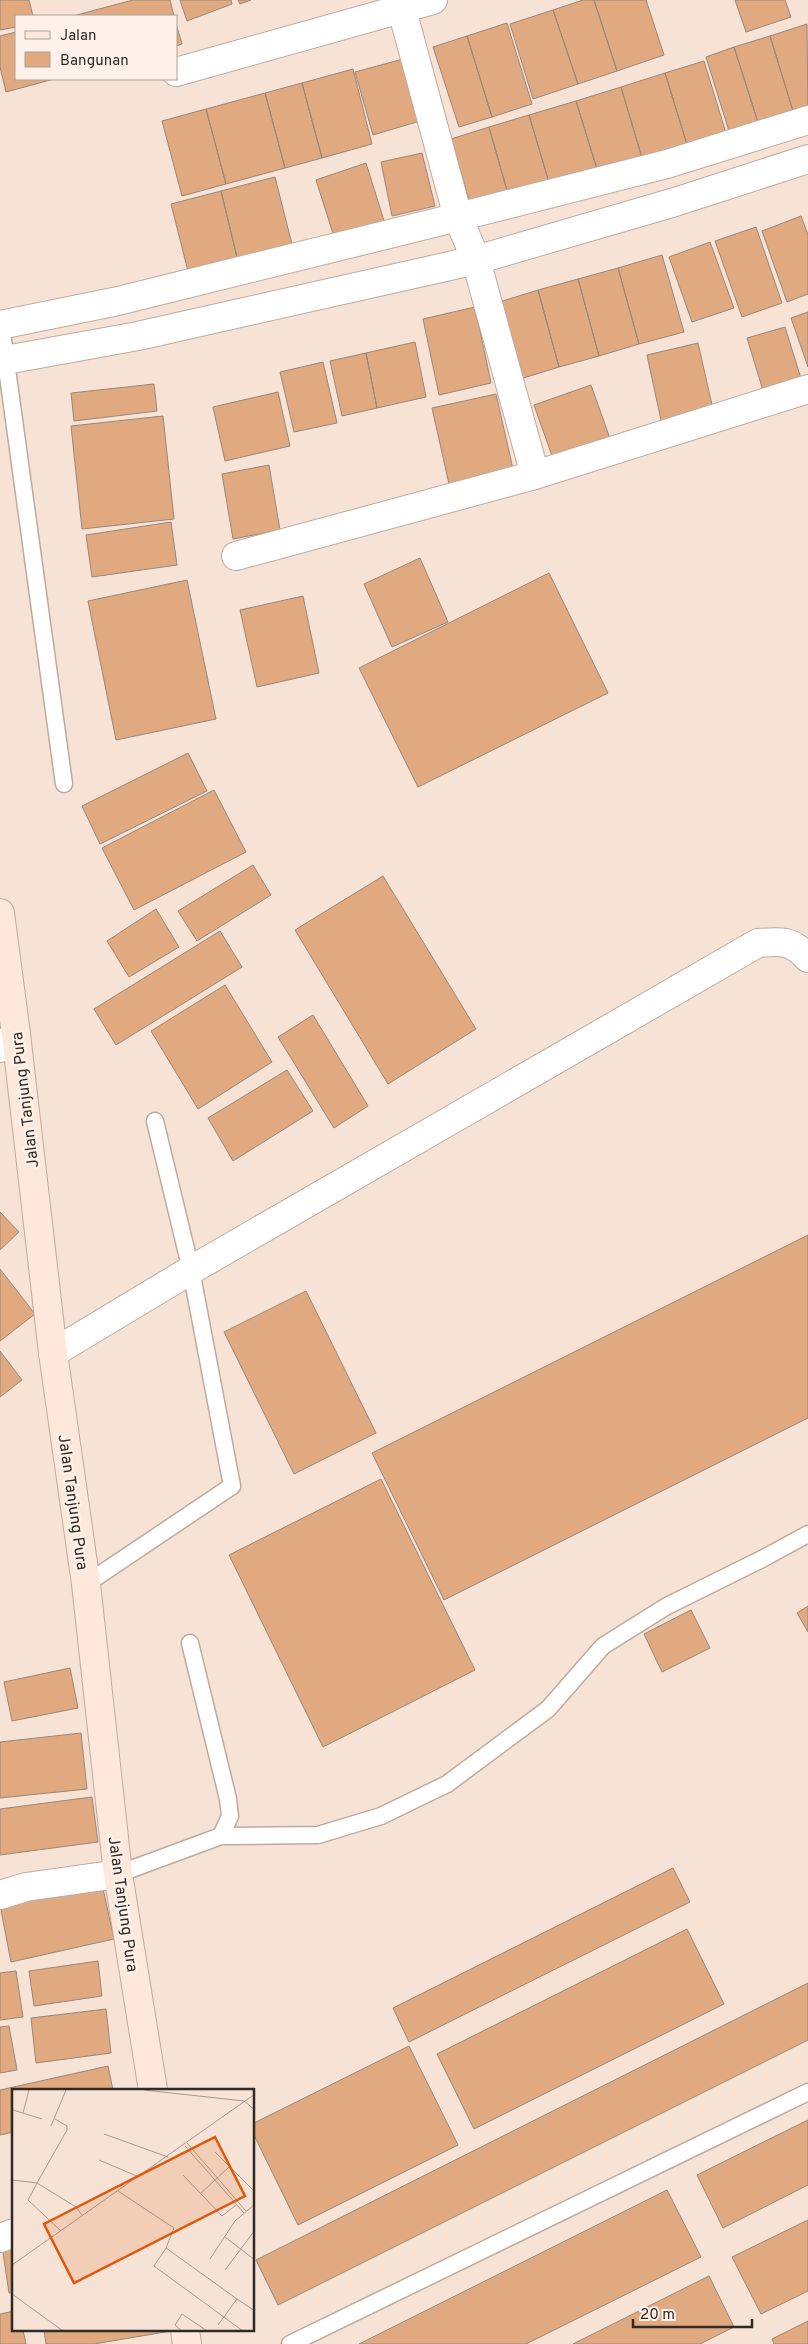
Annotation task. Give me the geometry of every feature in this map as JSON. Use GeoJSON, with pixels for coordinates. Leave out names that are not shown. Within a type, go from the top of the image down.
{"type":"FeatureCollection","features":[{"type":"Feature","properties":{"kind":"street"},"geometry":{"type":"LineString","coordinates":[[178,71],[433,0]]}},
{"type":"Feature","properties":{"kind":"street"},"geometry":{"type":"LineString","coordinates":[[402,10],[458,217],[476,260],[536,475]]}},
{"type":"Feature","properties":{"kind":"street"},"geometry":{"type":"LineString","coordinates":[[1,325],[118,301],[667,164],[808,120]]}},
{"type":"Feature","properties":{"kind":"street"},"geometry":{"type":"LineString","coordinates":[[3,361],[138,336],[476,260],[675,202],[808,159]]}},
{"type":"Feature","properties":{"kind":"street"},"geometry":{"type":"LineString","coordinates":[[236,556],[536,475],[808,389]]}},
{"type":"Feature","properties":{"kind":"street","name":"Jalan Tanjung Pura"},"geometry":{"type":"LineString","coordinates":[[0,913],[8,1041],[86,1584],[118,1874],[153,2089]]}},
{"type":"Feature","properties":{"kind":"street"},"geometry":{"type":"LineString","coordinates":[[53,1352],[191,1270],[758,943],[782,941],[799,948],[808,958]]}},
{"type":"Feature","properties":{"kind":"street"},"geometry":{"type":"LineString","coordinates":[[0,1895],[26,1886],[118,1874]]}},
{"type":"Feature","properties":{"kind":"street"},"geometry":{"type":"LineString","coordinates":[[0,2238],[12,2234]]}},
{"type":"Feature","properties":{"kind":"lane"},"geometry":{"type":"LineString","coordinates":[[1,325],[3,361],[64,784]]}},
{"type":"Feature","properties":{"kind":"lane"},"geometry":{"type":"LineString","coordinates":[[86,1584],[232,1486],[191,1270],[156,1121]]}},
{"type":"Feature","properties":{"kind":"lane"},"geometry":{"type":"LineString","coordinates":[[118,1874],[221,1836],[318,1836],[380,1816],[448,1784],[548,1709],[603,1646],[667,1606],[808,1534]]}},
{"type":"Feature","properties":{"kind":"lane"},"geometry":{"type":"LineString","coordinates":[[190,1643],[228,1798],[230,1816],[221,1836]]}},
{"type":"Feature","properties":{"kind":"lane"},"geometry":{"type":"LineString","coordinates":[[290,2344],[317,2339],[808,2092]]}},
{"type":"Feature","properties":{"kind":"building"},"geometry":{"type":"Polygon","coordinates":[[[0,0],[29,0],[33,15],[15,15],[15,27],[0,30],[0,0]]]}},
{"type":"Feature","properties":{"kind":"building"},"geometry":{"type":"Polygon","coordinates":[[[133,0],[170,0],[174,15],[77,15],[133,0]]]}},
{"type":"Feature","properties":{"kind":"building"},"geometry":{"type":"Polygon","coordinates":[[[180,0],[231,0],[232,4],[187,21],[180,0]]]}},
{"type":"Feature","properties":{"kind":"building"},"geometry":{"type":"Polygon","coordinates":[[[238,0],[251,0],[240,4],[238,0]]]}},
{"type":"Feature","properties":{"kind":"building"},"geometry":{"type":"Polygon","coordinates":[[[583,0],[594,0],[617,71],[578,84],[553,10],[583,0]]]}},
{"type":"Feature","properties":{"kind":"building"},"geometry":{"type":"Polygon","coordinates":[[[594,0],[646,0],[664,55],[617,71],[594,0]]]}},
{"type":"Feature","properties":{"kind":"building"},"geometry":{"type":"Polygon","coordinates":[[[735,0],[785,0],[791,17],[746,32],[735,0]]]}},
{"type":"Feature","properties":{"kind":"building"},"geometry":{"type":"Polygon","coordinates":[[[553,10],[578,84],[533,99],[510,24],[553,10]]]}},
{"type":"Feature","properties":{"kind":"building"},"geometry":{"type":"Polygon","coordinates":[[[507,23],[532,104],[492,117],[467,36],[507,23]]]}},
{"type":"Feature","properties":{"kind":"building"},"geometry":{"type":"Polygon","coordinates":[[[807,24],[808,120],[797,124],[770,36],[807,24]]]}},
{"type":"Feature","properties":{"kind":"building"},"geometry":{"type":"Polygon","coordinates":[[[178,31],[182,44],[178,45],[178,31]]]}},
{"type":"Feature","properties":{"kind":"building"},"geometry":{"type":"Polygon","coordinates":[[[15,32],[15,80],[50,80],[6,92],[0,67],[0,36],[15,32]]]}},
{"type":"Feature","properties":{"kind":"building"},"geometry":{"type":"Polygon","coordinates":[[[467,36],[492,117],[459,127],[433,47],[467,36]]]}},
{"type":"Feature","properties":{"kind":"building"},"geometry":{"type":"Polygon","coordinates":[[[770,36],[797,124],[762,135],[734,47],[770,36]]]}},
{"type":"Feature","properties":{"kind":"building"},"geometry":{"type":"Polygon","coordinates":[[[734,47],[762,135],[733,144],[706,57],[734,47]]]}},
{"type":"Feature","properties":{"kind":"building"},"geometry":{"type":"Polygon","coordinates":[[[403,59],[420,121],[373,135],[355,72],[403,59]]]}},
{"type":"Feature","properties":{"kind":"building"},"geometry":{"type":"Polygon","coordinates":[[[704,61],[729,143],[690,154],[665,73],[704,61]]]}},
{"type":"Feature","properties":{"kind":"building"},"geometry":{"type":"Polygon","coordinates":[[[353,69],[372,144],[322,158],[302,83],[353,69]]]}},
{"type":"Feature","properties":{"kind":"building"},"geometry":{"type":"Polygon","coordinates":[[[665,73],[690,154],[645,168],[621,87],[665,73]]]}},
{"type":"Feature","properties":{"kind":"building"},"geometry":{"type":"Polygon","coordinates":[[[302,83],[322,158],[285,168],[265,93],[302,83]]]}},
{"type":"Feature","properties":{"kind":"building"},"geometry":{"type":"Polygon","coordinates":[[[621,87],[645,168],[601,182],[576,101],[621,87]]]}},
{"type":"Feature","properties":{"kind":"building"},"geometry":{"type":"Polygon","coordinates":[[[265,93],[285,168],[226,184],[206,109],[265,93]]]}},
{"type":"Feature","properties":{"kind":"building"},"geometry":{"type":"Polygon","coordinates":[[[576,101],[601,182],[553,196],[529,115],[576,101]]]}},
{"type":"Feature","properties":{"kind":"building"},"geometry":{"type":"Polygon","coordinates":[[[206,109],[226,184],[182,196],[162,121],[206,109]]]}},
{"type":"Feature","properties":{"kind":"building"},"geometry":{"type":"Polygon","coordinates":[[[529,115],[553,196],[508,194],[489,127],[529,115]]]}},
{"type":"Feature","properties":{"kind":"building"},"geometry":{"type":"Polygon","coordinates":[[[489,127],[508,194],[476,223],[451,139],[489,127]]]}},
{"type":"Feature","properties":{"kind":"building"},"geometry":{"type":"Polygon","coordinates":[[[422,153],[435,206],[392,216],[381,162],[422,153]]]}},
{"type":"Feature","properties":{"kind":"building"},"geometry":{"type":"Polygon","coordinates":[[[366,163],[386,227],[336,243],[316,180],[366,163]]]}},
{"type":"Feature","properties":{"kind":"building"},"geometry":{"type":"Polygon","coordinates":[[[275,177],[298,268],[243,282],[221,191],[275,177]]]}},
{"type":"Feature","properties":{"kind":"building"},"geometry":{"type":"Polygon","coordinates":[[[221,191],[243,282],[194,295],[171,204],[221,191]]]}},
{"type":"Feature","properties":{"kind":"building"},"geometry":{"type":"Polygon","coordinates":[[[801,216],[808,235],[808,294],[787,302],[762,231],[801,216]]]}},
{"type":"Feature","properties":{"kind":"building"},"geometry":{"type":"Polygon","coordinates":[[[756,227],[782,303],[742,317],[715,241],[756,227]]]}},
{"type":"Feature","properties":{"kind":"building"},"geometry":{"type":"Polygon","coordinates":[[[710,242],[734,308],[692,322],[669,257],[710,242]]]}},
{"type":"Feature","properties":{"kind":"building"},"geometry":{"type":"Polygon","coordinates":[[[662,255],[684,332],[639,344],[618,268],[662,255]]]}},
{"type":"Feature","properties":{"kind":"building"},"geometry":{"type":"Polygon","coordinates":[[[618,268],[639,344],[599,356],[578,279],[618,268]]]}},
{"type":"Feature","properties":{"kind":"building"},"geometry":{"type":"Polygon","coordinates":[[[578,279],[599,356],[559,367],[538,290],[578,279]]]}},
{"type":"Feature","properties":{"kind":"building"},"geometry":{"type":"Polygon","coordinates":[[[538,290],[559,367],[517,380],[496,303],[538,290]]]}},
{"type":"Feature","properties":{"kind":"building"},"geometry":{"type":"Polygon","coordinates":[[[475,307],[491,383],[439,395],[423,319],[475,307]]]}},
{"type":"Feature","properties":{"kind":"building"},"geometry":{"type":"Polygon","coordinates":[[[808,312],[808,367],[791,318],[808,312]]]}},
{"type":"Feature","properties":{"kind":"building"},"geometry":{"type":"Polygon","coordinates":[[[785,327],[803,385],[765,397],[747,338],[785,327]]]}},
{"type":"Feature","properties":{"kind":"building"},"geometry":{"type":"Polygon","coordinates":[[[415,342],[426,397],[377,408],[366,353],[415,342]]]}},
{"type":"Feature","properties":{"kind":"building"},"geometry":{"type":"Polygon","coordinates":[[[698,343],[717,427],[665,439],[647,355],[698,343]]]}},
{"type":"Feature","properties":{"kind":"building"},"geometry":{"type":"Polygon","coordinates":[[[366,353],[377,408],[342,416],[330,361],[366,353]]]}},
{"type":"Feature","properties":{"kind":"building"},"geometry":{"type":"Polygon","coordinates":[[[323,362],[337,423],[294,432],[280,372],[323,362]]]}},
{"type":"Feature","properties":{"kind":"building"},"geometry":{"type":"Polygon","coordinates":[[[154,384],[157,411],[74,421],[71,393],[154,384]]]}},
{"type":"Feature","properties":{"kind":"building"},"geometry":{"type":"Polygon","coordinates":[[[591,385],[613,447],[556,467],[534,405],[591,385]]]}},
{"type":"Feature","properties":{"kind":"building"},"geometry":{"type":"Polygon","coordinates":[[[278,392],[290,446],[225,461],[213,407],[278,392]]]}},
{"type":"Feature","properties":{"kind":"building"},"geometry":{"type":"Polygon","coordinates":[[[496,394],[515,478],[451,493],[432,408],[496,394]]]}},
{"type":"Feature","properties":{"kind":"building"},"geometry":{"type":"Polygon","coordinates":[[[163,416],[174,519],[82,529],[71,426],[163,416]]]}},
{"type":"Feature","properties":{"kind":"building"},"geometry":{"type":"Polygon","coordinates":[[[269,465],[280,530],[233,539],[222,474],[269,465]]]}},
{"type":"Feature","properties":{"kind":"building"},"geometry":{"type":"Polygon","coordinates":[[[171,522],[177,565],[92,577],[86,535],[171,522]]]}},
{"type":"Feature","properties":{"kind":"building"},"geometry":{"type":"Polygon","coordinates":[[[420,558],[448,622],[392,647],[364,584],[420,558]]]}},
{"type":"Feature","properties":{"kind":"building"},"geometry":{"type":"Polygon","coordinates":[[[549,573],[608,693],[418,787],[359,668],[549,573]]]}},
{"type":"Feature","properties":{"kind":"building"},"geometry":{"type":"Polygon","coordinates":[[[187,580],[216,719],[116,740],[88,601],[187,580]]]}},
{"type":"Feature","properties":{"kind":"building"},"geometry":{"type":"Polygon","coordinates":[[[303,596],[319,673],[257,687],[240,610],[303,596]]]}},
{"type":"Feature","properties":{"kind":"building"},"geometry":{"type":"Polygon","coordinates":[[[188,753],[207,791],[100,844],[82,806],[188,753]]]}},
{"type":"Feature","properties":{"kind":"building"},"geometry":{"type":"Polygon","coordinates":[[[214,790],[246,852],[134,910],[102,848],[214,790]]]}},
{"type":"Feature","properties":{"kind":"building"},"geometry":{"type":"Polygon","coordinates":[[[253,865],[271,895],[197,941],[178,911],[253,865]]]}},
{"type":"Feature","properties":{"kind":"building"},"geometry":{"type":"Polygon","coordinates":[[[383,876],[476,1029],[388,1084],[295,930],[383,876]]]}},
{"type":"Feature","properties":{"kind":"building"},"geometry":{"type":"Polygon","coordinates":[[[156,909],[179,947],[129,977],[107,941],[156,909]]]}},
{"type":"Feature","properties":{"kind":"building"},"geometry":{"type":"Polygon","coordinates":[[[220,931],[242,967],[116,1045],[94,1009],[220,931]]]}},
{"type":"Feature","properties":{"kind":"building"},"geometry":{"type":"Polygon","coordinates":[[[225,985],[272,1062],[198,1109],[151,1031],[225,985]]]}},
{"type":"Feature","properties":{"kind":"building"},"geometry":{"type":"Polygon","coordinates":[[[313,1015],[368,1106],[334,1128],[278,1037],[313,1015]]]}},
{"type":"Feature","properties":{"kind":"building"},"geometry":{"type":"Polygon","coordinates":[[[287,1070],[313,1111],[233,1161],[208,1118],[287,1070]]]}},
{"type":"Feature","properties":{"kind":"building"},"geometry":{"type":"Polygon","coordinates":[[[0,1212],[19,1232],[0,1250],[0,1212]]]}},
{"type":"Feature","properties":{"kind":"building"},"geometry":{"type":"Polygon","coordinates":[[[808,1235],[808,1418],[444,1600],[372,1453],[808,1235]]]}},
{"type":"Feature","properties":{"kind":"building"},"geometry":{"type":"Polygon","coordinates":[[[0,1269],[35,1314],[0,1341],[0,1269]]]}},
{"type":"Feature","properties":{"kind":"building"},"geometry":{"type":"Polygon","coordinates":[[[306,1291],[376,1433],[294,1474],[224,1332],[306,1291]]]}},
{"type":"Feature","properties":{"kind":"building"},"geometry":{"type":"Polygon","coordinates":[[[0,1351],[22,1380],[0,1397],[0,1351]]]}},
{"type":"Feature","properties":{"kind":"building"},"geometry":{"type":"Polygon","coordinates":[[[381,1479],[475,1670],[323,1747],[229,1555],[381,1479]]]}},
{"type":"Feature","properties":{"kind":"building"},"geometry":{"type":"Polygon","coordinates":[[[808,1606],[808,1632],[797,1613],[808,1606]]]}},
{"type":"Feature","properties":{"kind":"building"},"geometry":{"type":"Polygon","coordinates":[[[691,1610],[710,1648],[662,1672],[644,1634],[691,1610]]]}},
{"type":"Feature","properties":{"kind":"building"},"geometry":{"type":"Polygon","coordinates":[[[70,1668],[78,1708],[12,1721],[4,1682],[70,1668]]]}},
{"type":"Feature","properties":{"kind":"building"},"geometry":{"type":"Polygon","coordinates":[[[81,1733],[87,1789],[0,1798],[0,1742],[81,1733]]]}},
{"type":"Feature","properties":{"kind":"building"},"geometry":{"type":"Polygon","coordinates":[[[92,1797],[98,1842],[0,1855],[0,1809],[92,1797]]]}},
{"type":"Feature","properties":{"kind":"building"},"geometry":{"type":"Polygon","coordinates":[[[673,1868],[690,1902],[409,2042],[393,2008],[673,1868]]]}},
{"type":"Feature","properties":{"kind":"building"},"geometry":{"type":"Polygon","coordinates":[[[102,1884],[114,1939],[11,1962],[0,1905],[102,1884]]]}},
{"type":"Feature","properties":{"kind":"building"},"geometry":{"type":"Polygon","coordinates":[[[687,1929],[724,2004],[474,2129],[437,2054],[687,1929]]]}},
{"type":"Feature","properties":{"kind":"building"},"geometry":{"type":"Polygon","coordinates":[[[98,1961],[102,1996],[34,2006],[29,1971],[98,1961]]]}},
{"type":"Feature","properties":{"kind":"building"},"geometry":{"type":"Polygon","coordinates":[[[16,1971],[23,2017],[0,2020],[0,1973],[16,1971]]]}},
{"type":"Feature","properties":{"kind":"building"},"geometry":{"type":"Polygon","coordinates":[[[808,1983],[808,2040],[278,2305],[256,2260],[808,1983]]]}},
{"type":"Feature","properties":{"kind":"building"},"geometry":{"type":"Polygon","coordinates":[[[106,2009],[111,2053],[36,2063],[31,2018],[106,2009]]]}},
{"type":"Feature","properties":{"kind":"building"},"geometry":{"type":"Polygon","coordinates":[[[9,2026],[17,2070],[0,2073],[0,2027],[9,2026]]]}},
{"type":"Feature","properties":{"kind":"building"},"geometry":{"type":"Polygon","coordinates":[[[409,2046],[458,2145],[298,2225],[255,2137],[255,2123],[409,2046]]]}},
{"type":"Feature","properties":{"kind":"building"},"geometry":{"type":"Polygon","coordinates":[[[108,2066],[113,2089],[12,2089],[12,2132],[0,2135],[0,2090],[108,2066]]]}},
{"type":"Feature","properties":{"kind":"building"},"geometry":{"type":"Polygon","coordinates":[[[808,2120],[808,2185],[723,2228],[697,2175],[808,2120]]]}},
{"type":"Feature","properties":{"kind":"building"},"geometry":{"type":"Polygon","coordinates":[[[667,2190],[701,2257],[526,2344],[359,2344],[667,2190]]]}},
{"type":"Feature","properties":{"kind":"building"},"geometry":{"type":"Polygon","coordinates":[[[808,2220],[808,2291],[761,2314],[732,2257],[808,2220]]]}},
{"type":"Feature","properties":{"kind":"building"},"geometry":{"type":"Polygon","coordinates":[[[12,2244],[12,2292],[9,2293],[2,2246],[12,2244]]]}},
{"type":"Feature","properties":{"kind":"building"},"geometry":{"type":"Polygon","coordinates":[[[709,2276],[734,2327],[700,2344],[573,2344],[709,2276]]]}},
{"type":"Feature","properties":{"kind":"building"},"geometry":{"type":"Polygon","coordinates":[[[12,2311],[12,2332],[23,2332],[26,2344],[0,2344],[0,2314],[12,2311]]]}},
{"type":"Feature","properties":{"kind":"building"},"geometry":{"type":"Polygon","coordinates":[[[808,2321],[808,2344],[774,2344],[772,2339],[808,2321]]]}},
{"type":"Feature","properties":{"kind":"building"},"geometry":{"type":"Polygon","coordinates":[[[44,2332],[165,2332],[94,2344],[46,2344],[44,2332]]]}}]}
